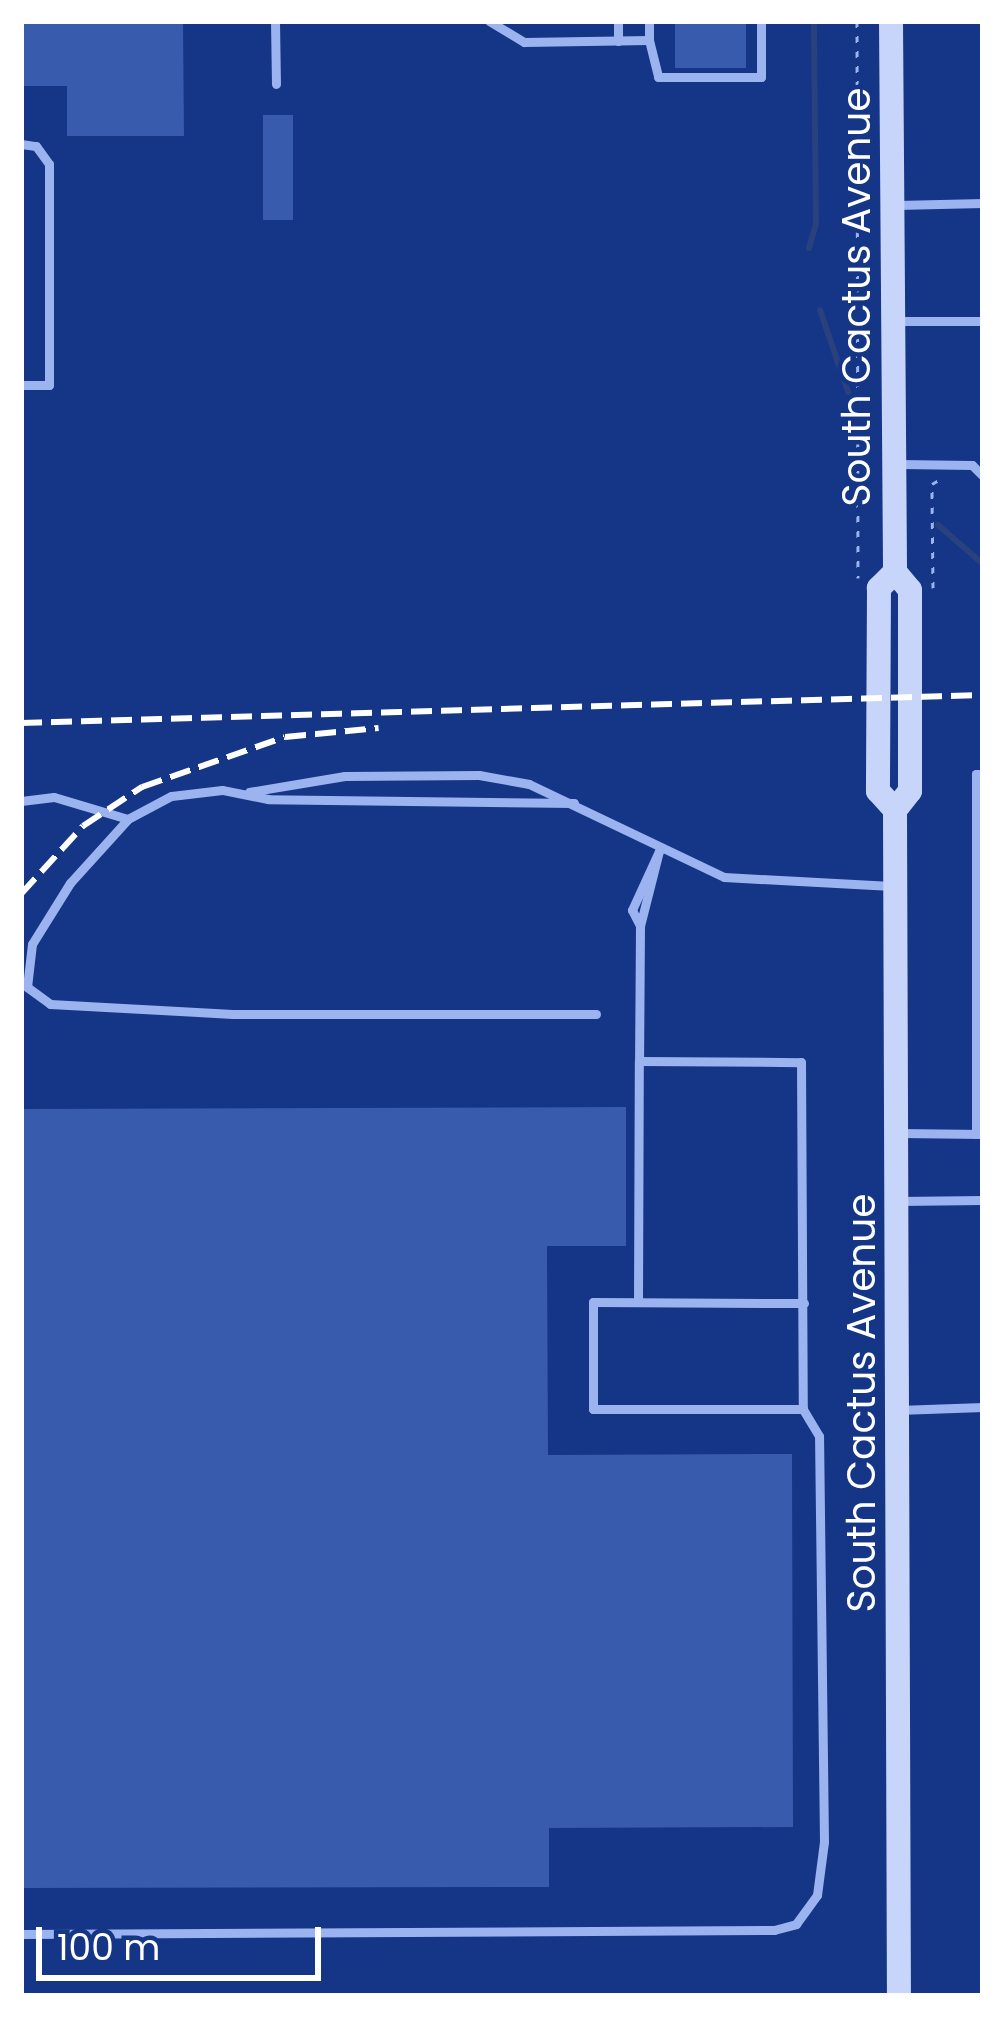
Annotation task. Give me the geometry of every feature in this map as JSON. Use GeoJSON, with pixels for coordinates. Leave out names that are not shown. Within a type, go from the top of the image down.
{"type":"FeatureCollection","features":[{"type":"Feature","properties":{"kind":"main road","name":"South Cactus Avenue"},"geometry":{"type":"LineString","coordinates":[[891,21],[895,572],[910,590],[910,791],[896,810],[899,1996]]}},
{"type":"Feature","properties":{"kind":"lane"},"geometry":{"type":"LineString","coordinates":[[275,21],[276,84]]}},
{"type":"Feature","properties":{"kind":"lane"},"geometry":{"type":"LineString","coordinates":[[488,21],[524,42],[649,40]]}},
{"type":"Feature","properties":{"kind":"lane"},"geometry":{"type":"LineString","coordinates":[[618,21],[618,41]]}},
{"type":"Feature","properties":{"kind":"lane"},"geometry":{"type":"LineString","coordinates":[[649,21],[658,77],[761,77],[761,21]]}},
{"type":"Feature","properties":{"kind":"lane"},"geometry":{"type":"LineString","coordinates":[[21,144],[36,146],[49,164],[49,385],[21,385]]}},
{"type":"Feature","properties":{"kind":"lane"},"geometry":{"type":"LineString","coordinates":[[891,205],[983,203]]}},
{"type":"Feature","properties":{"kind":"lane"},"geometry":{"type":"LineString","coordinates":[[893,321],[983,321]]}},
{"type":"Feature","properties":{"kind":"lane"},"geometry":{"type":"LineString","coordinates":[[894,464],[972,465],[983,476]]}},
{"type":"Feature","properties":{"kind":"lane"},"geometry":{"type":"LineString","coordinates":[[898,1132],[980,1134],[976,774],[983,774]]}},
{"type":"Feature","properties":{"kind":"lane"},"geometry":{"type":"LineString","coordinates":[[244,792],[345,776],[479,775],[574,803],[659,851],[754,883],[897,886]]}},
{"type":"Feature","properties":{"kind":"lane"},"geometry":{"type":"LineString","coordinates":[[574,803],[244,792],[171,796],[128,819],[70,883],[32,944],[27,987],[50,1004],[233,1014],[596,1014]]}},
{"type":"Feature","properties":{"kind":"lane"},"geometry":{"type":"LineString","coordinates":[[21,801],[54,797],[128,819]]}},
{"type":"Feature","properties":{"kind":"lane"},"geometry":{"type":"LineString","coordinates":[[638,1302],[640,926],[632,910],[659,851]]}},
{"type":"Feature","properties":{"kind":"lane"},"geometry":{"type":"LineString","coordinates":[[21,1934],[796,1924],[817,1894],[824,1842],[823,1450],[803,1409],[801,1062],[639,1061]]}},
{"type":"Feature","properties":{"kind":"lane"},"geometry":{"type":"LineString","coordinates":[[898,1201],[983,1200]]}},
{"type":"Feature","properties":{"kind":"lane"},"geometry":{"type":"LineString","coordinates":[[803,1409],[593,1408],[593,1302],[804,1303]]}},
{"type":"Feature","properties":{"kind":"lane"},"geometry":{"type":"LineString","coordinates":[[898,1409],[983,1407]]}},
{"type":"Feature","properties":{"kind":"path"},"geometry":{"type":"LineString","coordinates":[[857,21],[859,587]]}},
{"type":"Feature","properties":{"kind":"path"},"geometry":{"type":"LineString","coordinates":[[933,593],[932,484],[944,484],[945,465]]}},
{"type":"Feature","properties":{"kind":"building"},"geometry":{"type":"Polygon","coordinates":[[[21,21],[183,21],[184,136],[67,136],[67,86],[21,86],[21,21]]]}},
{"type":"Feature","properties":{"kind":"building"},"geometry":{"type":"Polygon","coordinates":[[[675,21],[746,21],[746,68],[675,68],[675,21]]]}},
{"type":"Feature","properties":{"kind":"building"},"geometry":{"type":"Polygon","coordinates":[[[263,115],[293,115],[293,220],[263,220],[263,115]]]}},
{"type":"Feature","properties":{"kind":"building"},"geometry":{"type":"Polygon","coordinates":[[[626,1107],[626,1246],[547,1246],[548,1455],[792,1454],[793,1827],[549,1828],[549,1887],[21,1888],[21,1109],[626,1107]]]}},
{"type":"Feature","properties":{"kind":"waterway"},"geometry":{"type":"LineString","coordinates":[[809,248],[816,224],[814,21]]}},
{"type":"Feature","properties":{"kind":"waterway"},"geometry":{"type":"LineString","coordinates":[[820,310],[848,392]]}},
{"type":"Feature","properties":{"kind":"waterway"},"geometry":{"type":"LineString","coordinates":[[938,525],[983,564]]}},
{"type":"Feature","properties":{"kind":"railway"},"geometry":{"type":"LineString","coordinates":[[21,723],[983,695]]}},
{"type":"Feature","properties":{"kind":"railway"},"geometry":{"type":"LineString","coordinates":[[21,894],[83,826],[142,787],[285,737],[379,728]]}}]}
